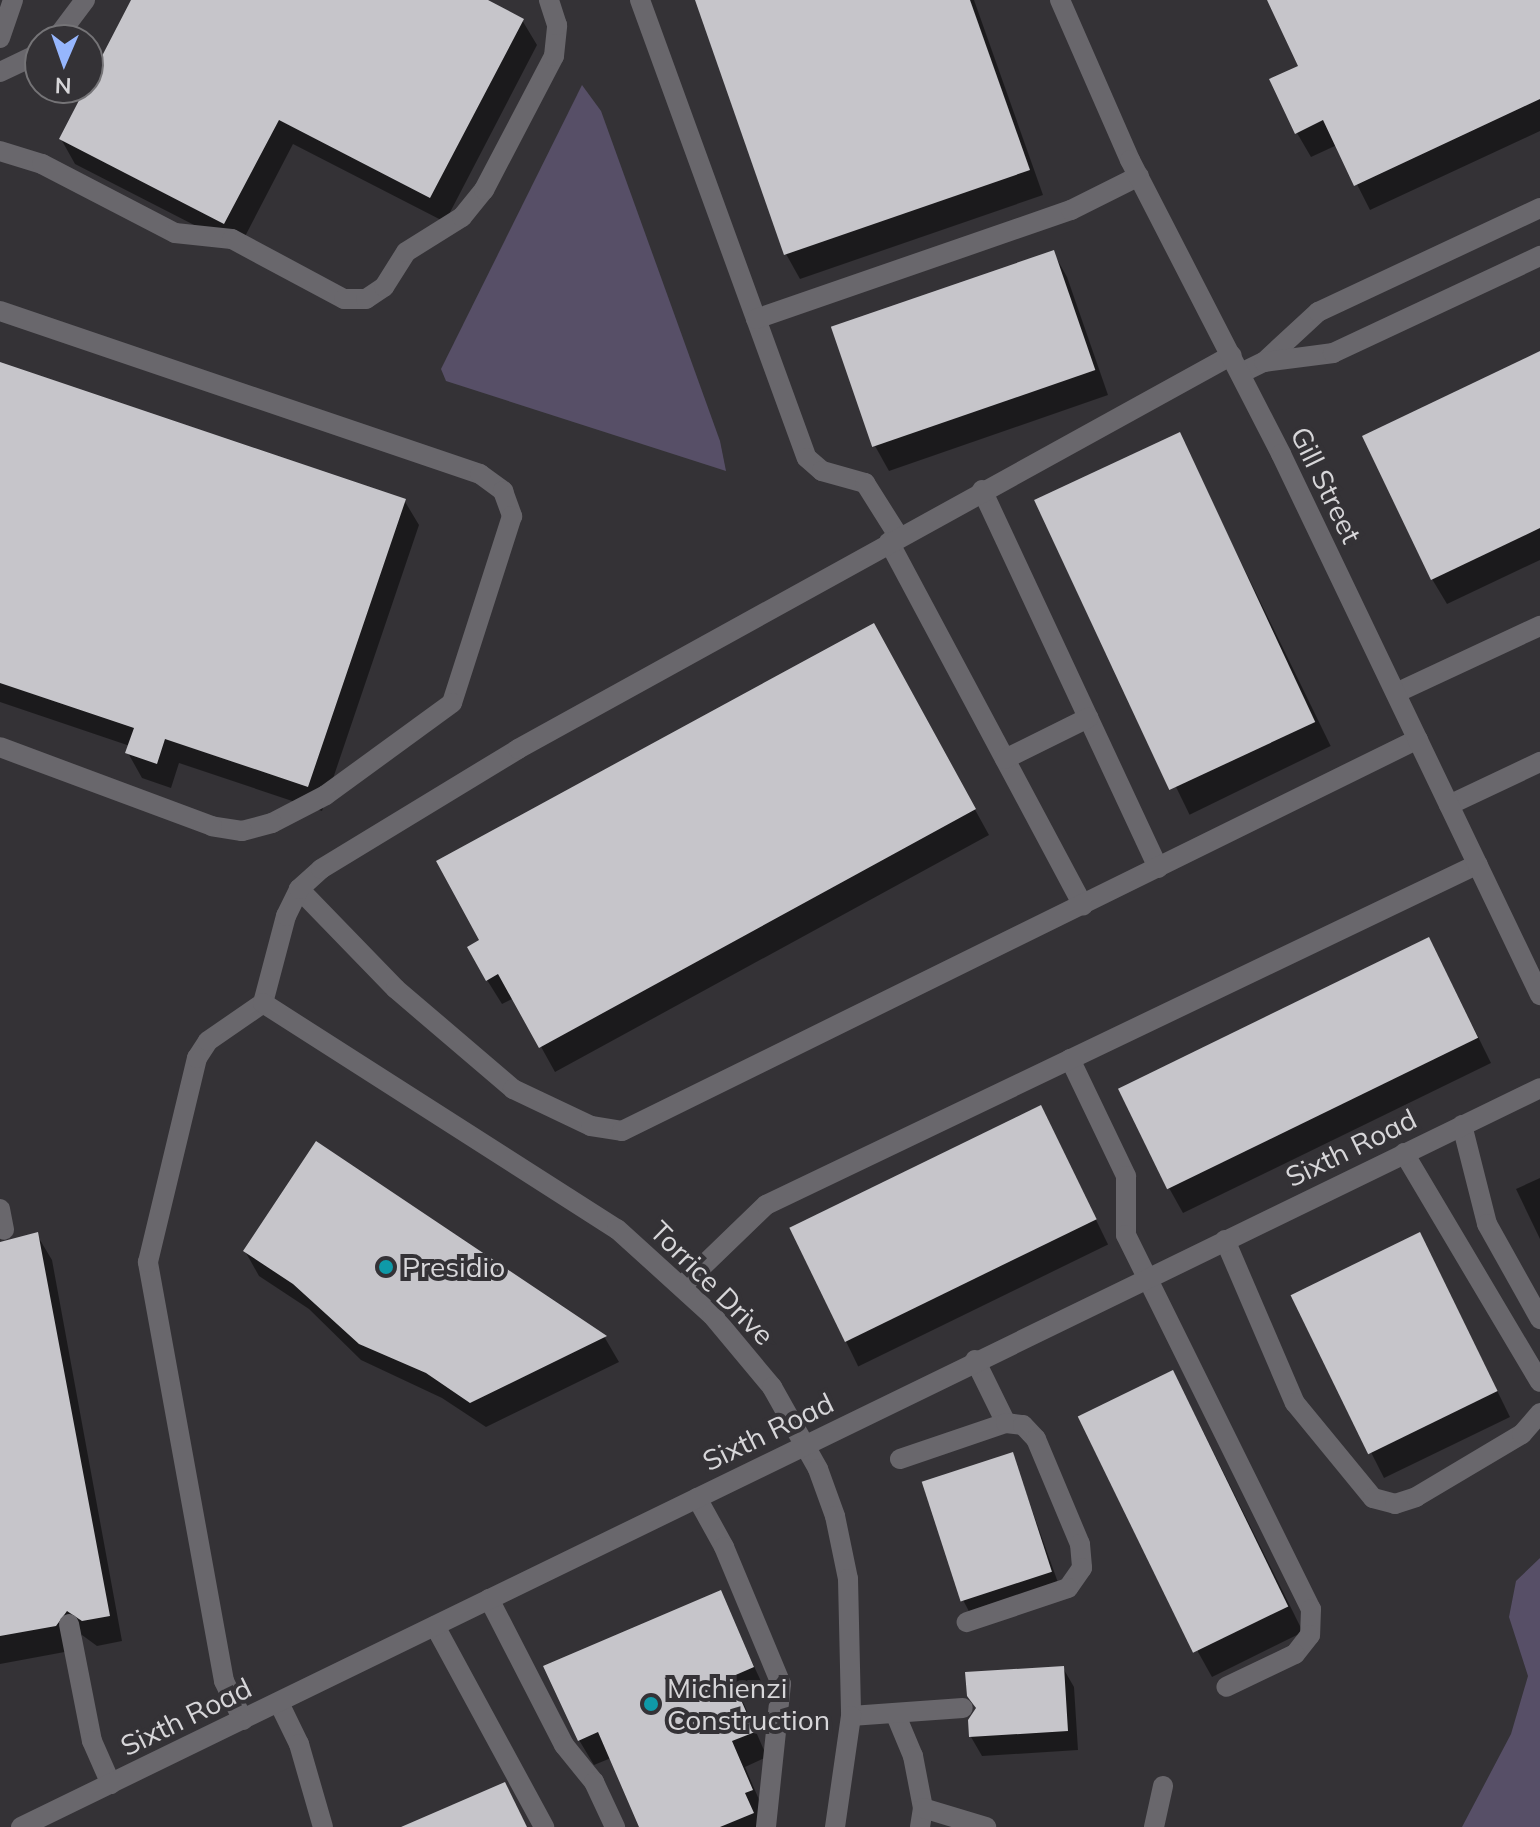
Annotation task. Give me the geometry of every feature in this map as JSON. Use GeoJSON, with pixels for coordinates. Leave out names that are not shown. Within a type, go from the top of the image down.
{"type":"FeatureCollection","features":[{"type":"Feature","properties":{"kind":"street"},"geometry":{"type":"LineString","coordinates":[[2,28],[13,0]]}},
{"type":"Feature","properties":{"kind":"street"},"geometry":{"type":"LineString","coordinates":[[67,24],[85,0]]}},
{"type":"Feature","properties":{"kind":"street"},"geometry":{"type":"LineString","coordinates":[[0,151],[42,164],[175,233],[232,239],[344,299],[366,299],[384,287],[412,247],[462,217],[484,190],[554,56],[557,25],[549,0]]}},
{"type":"Feature","properties":{"kind":"street"},"geometry":{"type":"LineString","coordinates":[[640,0],[807,458],[822,471],[855,477],[869,486],[1005,759],[1083,906]]}},
{"type":"Feature","properties":{"kind":"street","name":"Gill Street"},"geometry":{"type":"LineString","coordinates":[[1060,0],[1139,176],[1236,364],[1540,995]]}},
{"type":"Feature","properties":{"kind":"street"},"geometry":{"type":"LineString","coordinates":[[0,72],[24,61]]}},
{"type":"Feature","properties":{"kind":"street"},"geometry":{"type":"LineString","coordinates":[[756,319],[1071,210],[1139,176]]}},
{"type":"Feature","properties":{"kind":"street"},"geometry":{"type":"LineString","coordinates":[[1264,362],[1318,312],[1540,208]]}},
{"type":"Feature","properties":{"kind":"street"},"geometry":{"type":"LineString","coordinates":[[243,1720],[224,1681],[147,1264],[197,1058],[208,1041],[263,1003],[286,916],[299,889],[321,869],[518,749],[982,490],[1236,364],[1333,353],[1540,256]]}},
{"type":"Feature","properties":{"kind":"street"},"geometry":{"type":"LineString","coordinates":[[0,311],[480,474],[503,491],[512,516],[452,703],[326,795],[272,823],[242,831],[222,829],[0,747]]}},
{"type":"Feature","properties":{"kind":"street"},"geometry":{"type":"LineString","coordinates":[[982,490],[1158,868]]}},
{"type":"Feature","properties":{"kind":"street"},"geometry":{"type":"LineString","coordinates":[[1396,693],[1540,626]]}},
{"type":"Feature","properties":{"kind":"street"},"geometry":{"type":"LineString","coordinates":[[1005,759],[1088,718]]}},
{"type":"Feature","properties":{"kind":"street"},"geometry":{"type":"LineString","coordinates":[[299,889],[396,989],[513,1089],[591,1126],[622,1131],[1418,739]]}},
{"type":"Feature","properties":{"kind":"street"},"geometry":{"type":"LineString","coordinates":[[1449,805],[1540,762]]}},
{"type":"Feature","properties":{"kind":"street"},"geometry":{"type":"LineString","coordinates":[[682,1286],[766,1205],[1478,864]]}},
{"type":"Feature","properties":{"kind":"street","name":"Torrice Drive"},"geometry":{"type":"LineString","coordinates":[[263,1003],[558,1187],[682,1286],[754,1363],[807,1444],[843,1548],[851,1610],[851,1716],[835,1827]]}},
{"type":"Feature","properties":{"kind":"street"},"geometry":{"type":"LineString","coordinates":[[1070,1059],[1126,1176],[1123,1229],[1311,1609],[1310,1635],[1295,1654],[1226,1687]]}},
{"type":"Feature","properties":{"kind":"street","name":"Sixth Road"},"geometry":{"type":"LineString","coordinates":[[21,1827],[975,1360],[1540,1088]]}},
{"type":"Feature","properties":{"kind":"street"},"geometry":{"type":"LineString","coordinates":[[1462,1125],[1487,1224],[1540,1319]]}},
{"type":"Feature","properties":{"kind":"street"},"geometry":{"type":"LineString","coordinates":[[1404,1153],[1540,1382]]}},
{"type":"Feature","properties":{"kind":"street"},"geometry":{"type":"LineString","coordinates":[[0,1209],[4,1230]]}},
{"type":"Feature","properties":{"kind":"street"},"geometry":{"type":"LineString","coordinates":[[1225,1240],[1295,1403],[1373,1498],[1395,1504],[1410,1501],[1522,1434],[1540,1413]]}},
{"type":"Feature","properties":{"kind":"street"},"geometry":{"type":"LineString","coordinates":[[975,1360],[1006,1423]]}},
{"type":"Feature","properties":{"kind":"street"},"geometry":{"type":"LineString","coordinates":[[900,1459],[1006,1423],[1018,1423],[1034,1435],[1080,1544],[1082,1568],[1063,1591],[967,1622]]}},
{"type":"Feature","properties":{"kind":"street"},"geometry":{"type":"LineString","coordinates":[[697,1498],[780,1678],[766,1827]]}},
{"type":"Feature","properties":{"kind":"street"},"geometry":{"type":"LineString","coordinates":[[489,1599],[564,1745],[594,1782],[615,1827]]}},
{"type":"Feature","properties":{"kind":"street"},"geometry":{"type":"LineString","coordinates":[[69,1624],[93,1745],[111,1784]]}},
{"type":"Feature","properties":{"kind":"street"},"geometry":{"type":"LineString","coordinates":[[435,1626],[544,1827]]}},
{"type":"Feature","properties":{"kind":"street"},"geometry":{"type":"LineString","coordinates":[[279,1703],[299,1744],[323,1827]]}},
{"type":"Feature","properties":{"kind":"street"},"geometry":{"type":"LineString","coordinates":[[851,1716],[963,1708]]}},
{"type":"Feature","properties":{"kind":"street"},"geometry":{"type":"LineString","coordinates":[[895,1713],[913,1756],[921,1817],[986,1827]]}},
{"type":"Feature","properties":{"kind":"street"},"geometry":{"type":"LineString","coordinates":[[1154,1827],[1163,1786]]}},
{"type":"Feature","properties":{"kind":"shaded area"},"geometry":{"type":"Polygon","coordinates":[[[582,85],[601,111],[720,441],[726,471],[446,381],[441,369],[582,85]]]}},
{"type":"Feature","properties":{"kind":"shaded area"},"geometry":{"type":"Polygon","coordinates":[[[1540,1558],[1540,1827],[1462,1827],[1511,1734],[1528,1676],[1509,1617],[1516,1581],[1540,1558]]]}},
{"type":"Feature","properties":{"kind":"building"},"geometry":{"type":"Polygon","coordinates":[[[131,0],[488,0],[524,19],[430,198],[279,120],[224,224],[59,139],[77,104],[104,104],[104,52],[131,0]]]}},
{"type":"Feature","properties":{"kind":"building"},"geometry":{"type":"Polygon","coordinates":[[[695,0],[970,0],[1030,170],[784,255],[695,0]]]}},
{"type":"Feature","properties":{"kind":"building"},"geometry":{"type":"Polygon","coordinates":[[[1267,0],[1540,0],[1540,99],[1354,186],[1323,120],[1295,134],[1269,79],[1298,66],[1267,0]]]}},
{"type":"Feature","properties":{"kind":"building"},"geometry":{"type":"Polygon","coordinates":[[[1054,250],[1095,370],[872,447],[831,327],[1054,250]]]}},
{"type":"Feature","properties":{"kind":"building"},"geometry":{"type":"Polygon","coordinates":[[[1540,351],[1540,528],[1431,580],[1362,436],[1540,351]]]}},
{"type":"Feature","properties":{"kind":"building"},"geometry":{"type":"Polygon","coordinates":[[[0,362],[406,499],[308,787],[165,739],[157,764],[125,753],[134,728],[0,683],[0,362]]]}},
{"type":"Feature","properties":{"kind":"building"},"geometry":{"type":"Polygon","coordinates":[[[1180,432],[1315,722],[1169,790],[1034,500],[1180,432]]]}},
{"type":"Feature","properties":{"kind":"building"},"geometry":{"type":"Polygon","coordinates":[[[874,623],[976,809],[539,1048],[498,974],[486,981],[467,947],[479,940],[436,861],[874,623]]]}},
{"type":"Feature","properties":{"kind":"building"},"geometry":{"type":"Polygon","coordinates":[[[1429,937],[1478,1038],[1167,1189],[1118,1089],[1429,937]]]}},
{"type":"Feature","properties":{"kind":"building"},"geometry":{"type":"Polygon","coordinates":[[[1041,1105],[1097,1219],[845,1342],[789,1228],[1041,1105]]]}},
{"type":"Feature","properties":{"kind":"building","name":"Presidio"},"geometry":{"type":"Polygon","coordinates":[[[316,1141],[607,1336],[470,1403],[426,1373],[359,1344],[293,1284],[243,1251],[316,1141]]]}},
{"type":"Feature","properties":{"kind":"building"},"geometry":{"type":"Polygon","coordinates":[[[38,1232],[110,1616],[82,1621],[67,1611],[56,1626],[0,1636],[0,1242],[38,1232]]]}},
{"type":"Feature","properties":{"kind":"building"},"geometry":{"type":"Polygon","coordinates":[[[1420,1232],[1498,1391],[1368,1454],[1291,1295],[1420,1232]]]}},
{"type":"Feature","properties":{"kind":"building"},"geometry":{"type":"Polygon","coordinates":[[[1173,1370],[1288,1606],[1193,1653],[1078,1416],[1173,1370]]]}},
{"type":"Feature","properties":{"kind":"building"},"geometry":{"type":"Polygon","coordinates":[[[1013,1452],[1052,1572],[961,1601],[922,1482],[1013,1452]]]}},
{"type":"Feature","properties":{"kind":"building","name":"Michienzi Construction"},"geometry":{"type":"Polygon","coordinates":[[[721,1590],[754,1667],[731,1677],[755,1732],[732,1741],[753,1790],[745,1793],[754,1813],[720,1827],[639,1827],[598,1732],[578,1741],[543,1666],[721,1590]]]}},
{"type":"Feature","properties":{"kind":"building"},"geometry":{"type":"Polygon","coordinates":[[[1064,1666],[1068,1731],[969,1737],[968,1720],[976,1708],[967,1696],[965,1672],[1064,1666]]]}},
{"type":"Feature","properties":{"kind":"building"},"geometry":{"type":"Polygon","coordinates":[[[505,1782],[527,1827],[401,1827],[505,1782]]]}},
{"type":"Feature","properties":{"kind":"place","name":"Presidio"},"geometry":{"type":"Point","coordinates":[386,1267]}},
{"type":"Feature","properties":{"kind":"place","name":"Michienzi Construction"},"geometry":{"type":"Point","coordinates":[651,1704]}}]}
